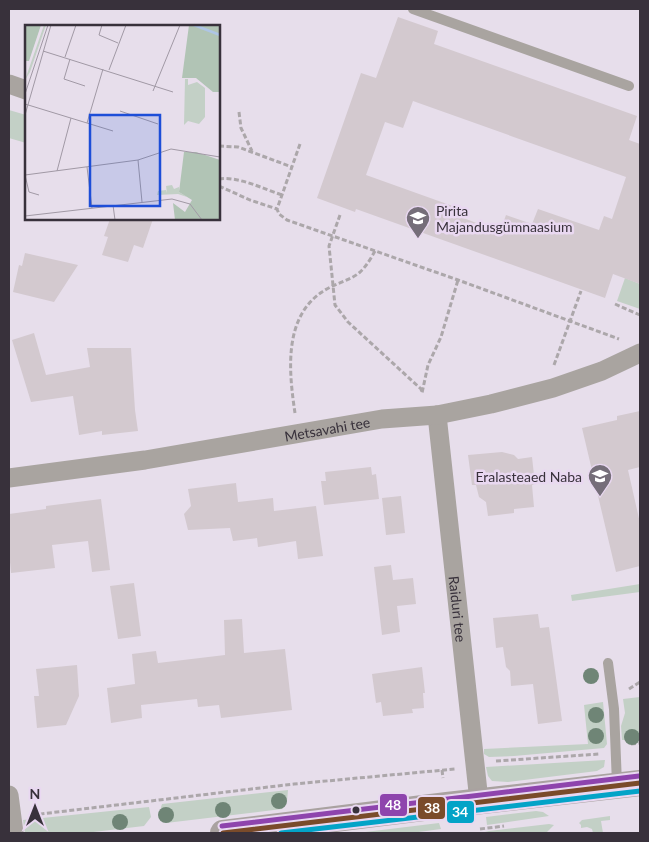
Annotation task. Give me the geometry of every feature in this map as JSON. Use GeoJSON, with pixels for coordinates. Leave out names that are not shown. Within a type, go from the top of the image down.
{"type":"FeatureCollection","features":[{"type":"Feature","properties":{"kind":"main road"},"geometry":{"type":"LineString","coordinates":[[223,833],[629,784]]}},
{"type":"Feature","properties":{"kind":"street"},"geometry":{"type":"LineString","coordinates":[[9,84],[25,90]]}},
{"type":"Feature","properties":{"kind":"street","name":"Metsavahi tee"},"geometry":{"type":"LineString","coordinates":[[9,478],[145,460],[382,418],[437,415],[517,398],[570,383],[602,371],[640,353]]}},
{"type":"Feature","properties":{"kind":"street","name":"Raiduri tee"},"geometry":{"type":"LineString","coordinates":[[437,415],[479,801]]}},
{"type":"Feature","properties":{"kind":"street"},"geometry":{"type":"LineString","coordinates":[[9,795],[12,825]]}},
{"type":"Feature","properties":{"kind":"lane"},"geometry":{"type":"LineString","coordinates":[[413,9],[629,86]]}},
{"type":"Feature","properties":{"kind":"lane"},"geometry":{"type":"LineString","coordinates":[[608,663],[614,709],[629,784]]}},
{"type":"Feature","properties":{"kind":"path"},"geometry":{"type":"LineString","coordinates":[[239,112],[241,128],[252,152]]}},
{"type":"Feature","properties":{"kind":"path"},"geometry":{"type":"LineString","coordinates":[[277,210],[300,144]]}},
{"type":"Feature","properties":{"kind":"path"},"geometry":{"type":"LineString","coordinates":[[220,146],[238,147],[292,167]]}},
{"type":"Feature","properties":{"kind":"path"},"geometry":{"type":"LineString","coordinates":[[220,179],[240,180],[282,195]]}},
{"type":"Feature","properties":{"kind":"path"},"geometry":{"type":"LineString","coordinates":[[220,186],[277,210],[287,220],[624,341]]}},
{"type":"Feature","properties":{"kind":"path"},"geometry":{"type":"LineString","coordinates":[[340,215],[330,246],[335,305],[341,314],[395,364],[422,393],[428,365],[441,337],[458,280]]}},
{"type":"Feature","properties":{"kind":"path"},"geometry":{"type":"LineString","coordinates":[[298,433],[291,378],[292,342],[303,312],[311,300],[333,285],[359,273],[375,251]]}},
{"type":"Feature","properties":{"kind":"path"},"geometry":{"type":"LineString","coordinates":[[553,367],[581,291]]}},
{"type":"Feature","properties":{"kind":"path"},"geometry":{"type":"LineString","coordinates":[[615,304],[640,315]]}},
{"type":"Feature","properties":{"kind":"path"},"geometry":{"type":"LineString","coordinates":[[624,692],[640,682]]}},
{"type":"Feature","properties":{"kind":"path"},"geometry":{"type":"LineString","coordinates":[[12,825],[294,784],[474,767],[486,762],[605,754]]}},
{"type":"Feature","properties":{"kind":"path"},"geometry":{"type":"LineString","coordinates":[[442,770],[444,778]]}},
{"type":"Feature","properties":{"kind":"shaded area"},"geometry":{"type":"Polygon","coordinates":[[[9,110],[25,115],[25,143],[9,138],[9,110]]]}},
{"type":"Feature","properties":{"kind":"shaded area"},"geometry":{"type":"Polygon","coordinates":[[[625,278],[640,284],[640,309],[617,301],[625,278]]]}},
{"type":"Feature","properties":{"kind":"shaded area"},"geometry":{"type":"Polygon","coordinates":[[[640,584],[640,592],[572,601],[571,595],[640,584]]]}},
{"type":"Feature","properties":{"kind":"shaded area"},"geometry":{"type":"Polygon","coordinates":[[[640,697],[640,739],[622,740],[621,726],[625,713],[623,699],[640,697]]]}},
{"type":"Feature","properties":{"kind":"shaded area"},"geometry":{"type":"Polygon","coordinates":[[[603,702],[607,744],[604,748],[514,756],[489,757],[484,754],[484,749],[588,744],[584,705],[603,702]]]}},
{"type":"Feature","properties":{"kind":"shaded area"},"geometry":{"type":"Polygon","coordinates":[[[605,760],[604,767],[597,771],[508,782],[492,781],[488,776],[486,767],[605,760]]]}},
{"type":"Feature","properties":{"kind":"shaded area"},"geometry":{"type":"Polygon","coordinates":[[[288,790],[287,801],[282,809],[166,823],[161,814],[162,804],[288,790]]]}},
{"type":"Feature","properties":{"kind":"shaded area"},"geometry":{"type":"Polygon","coordinates":[[[149,807],[151,817],[144,826],[85,833],[25,833],[23,820],[149,807]]]}},
{"type":"Feature","properties":{"kind":"shaded area"},"geometry":{"type":"Polygon","coordinates":[[[536,811],[543,812],[549,816],[487,825],[486,817],[536,811]]]}},
{"type":"Feature","properties":{"kind":"shaded area"},"geometry":{"type":"Polygon","coordinates":[[[610,816],[610,820],[601,821],[603,833],[593,833],[592,829],[587,827],[581,828],[579,823],[582,820],[610,816]]]}},
{"type":"Feature","properties":{"kind":"shaded area"},"geometry":{"type":"Polygon","coordinates":[[[439,823],[441,829],[411,833],[357,833],[439,823]]]}},
{"type":"Feature","properties":{"kind":"shaded area"},"geometry":{"type":"Polygon","coordinates":[[[554,825],[546,833],[481,833],[489,831],[554,825]]]}},
{"type":"Feature","properties":{"kind":"building"},"geometry":{"type":"Polygon","coordinates":[[[398,17],[438,31],[434,44],[637,116],[629,140],[640,144],[640,284],[613,274],[605,298],[356,209],[355,212],[317,198],[361,73],[376,78],[398,17]],[[413,101],[403,128],[385,122],[366,175],[461,209],[458,216],[500,232],[506,215],[532,224],[538,209],[599,230],[604,216],[612,219],[626,177],[413,101]]]}},
{"type":"Feature","properties":{"kind":"building"},"geometry":{"type":"Polygon","coordinates":[[[110,220],[153,220],[143,248],[134,245],[128,262],[102,255],[108,237],[104,236],[110,220]]]}},
{"type":"Feature","properties":{"kind":"building"},"geometry":{"type":"Polygon","coordinates":[[[25,253],[78,265],[54,302],[13,292],[19,265],[22,266],[25,253]]]}},
{"type":"Feature","properties":{"kind":"building"},"geometry":{"type":"Polygon","coordinates":[[[34,333],[46,375],[90,367],[87,348],[131,348],[138,431],[102,435],[102,431],[79,435],[73,396],[31,402],[12,340],[34,333]]]}},
{"type":"Feature","properties":{"kind":"building","name":"Eralasteaed Naba"},"geometry":{"type":"Polygon","coordinates":[[[640,411],[640,467],[628,470],[640,523],[640,566],[616,572],[582,428],[617,420],[617,416],[640,411]]]}},
{"type":"Feature","properties":{"kind":"building"},"geometry":{"type":"Polygon","coordinates":[[[502,452],[514,455],[518,459],[532,457],[535,484],[532,485],[534,507],[514,509],[514,513],[488,516],[486,502],[479,497],[476,485],[472,485],[468,455],[502,452]]]}},
{"type":"Feature","properties":{"kind":"building"},"geometry":{"type":"Polygon","coordinates":[[[371,467],[372,475],[376,474],[379,499],[324,505],[321,481],[326,481],[325,472],[371,467]]]}},
{"type":"Feature","properties":{"kind":"building"},"geometry":{"type":"Polygon","coordinates":[[[236,483],[238,502],[273,498],[274,511],[316,506],[323,556],[298,559],[296,541],[258,547],[257,538],[233,541],[230,528],[188,530],[184,514],[191,506],[188,489],[236,483]]]}},
{"type":"Feature","properties":{"kind":"building"},"geometry":{"type":"Polygon","coordinates":[[[401,496],[405,533],[386,535],[382,498],[401,496]]]}},
{"type":"Feature","properties":{"kind":"building"},"geometry":{"type":"Polygon","coordinates":[[[101,499],[110,570],[92,572],[88,541],[52,545],[55,568],[11,573],[9,514],[46,509],[46,506],[101,499]]]}},
{"type":"Feature","properties":{"kind":"building"},"geometry":{"type":"Polygon","coordinates":[[[391,565],[393,580],[413,578],[416,604],[397,606],[400,632],[382,635],[374,567],[391,565]]]}},
{"type":"Feature","properties":{"kind":"building"},"geometry":{"type":"Polygon","coordinates":[[[134,583],[141,636],[118,639],[110,586],[134,583]]]}},
{"type":"Feature","properties":{"kind":"building"},"geometry":{"type":"Polygon","coordinates":[[[538,614],[540,628],[549,627],[562,721],[538,724],[533,684],[511,686],[510,671],[506,667],[503,647],[496,648],[493,618],[538,614]]]}},
{"type":"Feature","properties":{"kind":"building"},"geometry":{"type":"Polygon","coordinates":[[[242,619],[244,653],[285,649],[292,710],[221,718],[219,705],[198,707],[197,699],[141,705],[142,718],[111,723],[107,688],[135,684],[132,654],[156,651],[158,663],[225,655],[224,620],[242,619]]]}},
{"type":"Feature","properties":{"kind":"building"},"geometry":{"type":"Polygon","coordinates":[[[77,665],[79,696],[66,725],[37,728],[34,696],[39,696],[36,669],[77,665]]]}},
{"type":"Feature","properties":{"kind":"building"},"geometry":{"type":"Polygon","coordinates":[[[422,667],[425,693],[423,693],[424,708],[412,709],[413,713],[383,716],[381,702],[376,703],[372,674],[422,667]]]}},
{"type":"Feature","properties":{"kind":"transit line","name":"48"},"geometry":{"type":"LineString","coordinates":[[222,826],[639,776]]}},
{"type":"Feature","properties":{"kind":"transit line","name":"38"},"geometry":{"type":"LineString","coordinates":[[223,833],[640,783]]}},
{"type":"Feature","properties":{"kind":"transit line","name":"34"},"geometry":{"type":"LineString","coordinates":[[281,833],[640,791]]}},
{"type":"Feature","properties":{"kind":"place","name":"Pirita Majandusgümnaasium"},"geometry":{"type":"Point","coordinates":[418,239]}},
{"type":"Feature","properties":{"kind":"place","name":"Eralasteaed Naba"},"geometry":{"type":"Point","coordinates":[600,497]}}]}
